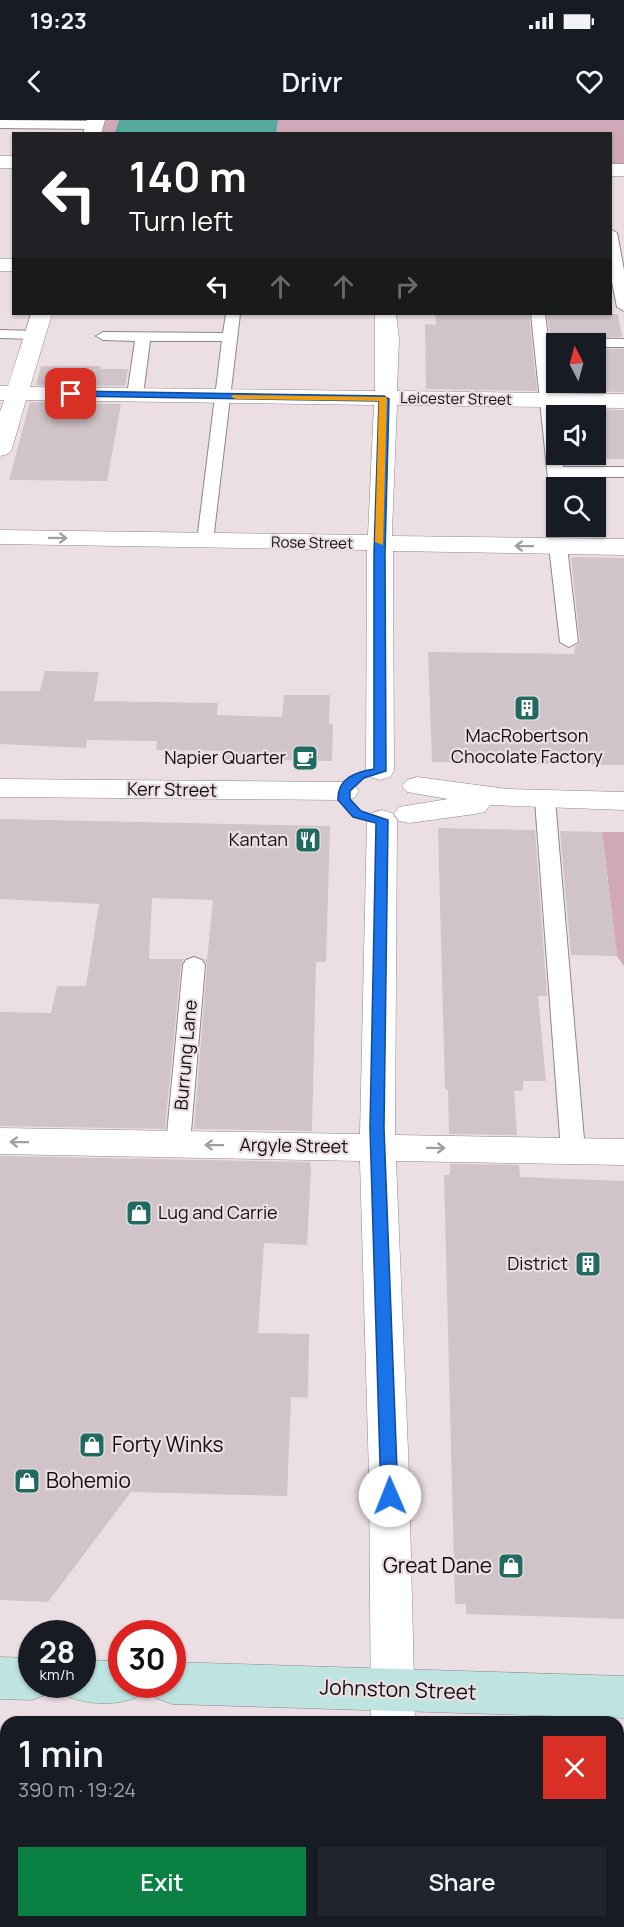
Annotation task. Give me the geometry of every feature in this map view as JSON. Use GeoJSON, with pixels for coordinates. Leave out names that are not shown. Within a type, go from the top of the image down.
{"type":"FeatureCollection","features":[{"type":"Feature","properties":{"kind":"main road"},"geometry":{"type":"LineString","coordinates":[[0,1678],[18,1679]]}},
{"type":"Feature","properties":{"kind":"main road","name":"Johnston Street"},"geometry":{"type":"LineString","coordinates":[[186,1684],[393,1706],[624,1696]]}},
{"type":"Feature","properties":{"kind":"street"},"geometry":{"type":"LineString","coordinates":[[380,771],[380,544],[388,339],[386,315]]}},
{"type":"Feature","properties":{"kind":"street"},"geometry":{"type":"LineString","coordinates":[[0,449],[9,393],[38,324]]}},
{"type":"Feature","properties":{"kind":"street","name":"Leicester Street"},"geometry":{"type":"LineString","coordinates":[[9,393],[624,401]]}},
{"type":"Feature","properties":{"kind":"street","name":"Rose Street"},"geometry":{"type":"LineString","coordinates":[[0,537],[380,544],[561,540],[624,547]]}},
{"type":"Feature","properties":{"kind":"street"},"geometry":{"type":"LineString","coordinates":[[507,798],[396,817],[357,814],[344,800],[344,791],[347,785],[360,775],[380,771],[402,775],[417,786],[507,798],[624,801]]}},
{"type":"Feature","properties":{"kind":"street"},"geometry":{"type":"LineString","coordinates":[[396,817],[420,801],[417,786]]}},
{"type":"Feature","properties":{"kind":"street","name":"Kerr Street"},"geometry":{"type":"LineString","coordinates":[[0,788],[344,791]]}},
{"type":"Feature","properties":{"kind":"street"},"geometry":{"type":"LineString","coordinates":[[393,1706],[389,1475],[378,1147],[396,817]]}},
{"type":"Feature","properties":{"kind":"street","name":"Argyle Street"},"geometry":{"type":"LineString","coordinates":[[0,1141],[624,1152]]}},
{"type":"Feature","properties":{"kind":"lane"},"geometry":{"type":"LineString","coordinates":[[0,124],[94,126]]}},
{"type":"Feature","properties":{"kind":"lane"},"geometry":{"type":"LineString","coordinates":[[612,245],[624,307]]}},
{"type":"Feature","properties":{"kind":"lane"},"geometry":{"type":"LineString","coordinates":[[205,541],[233,315]]}},
{"type":"Feature","properties":{"kind":"lane"},"geometry":{"type":"LineString","coordinates":[[538,315],[556,477]]}},
{"type":"Feature","properties":{"kind":"lane"},"geometry":{"type":"LineString","coordinates":[[0,334],[38,324]]}},
{"type":"Feature","properties":{"kind":"lane"},"geometry":{"type":"LineString","coordinates":[[103,336],[230,337]]}},
{"type":"Feature","properties":{"kind":"lane"},"geometry":{"type":"LineString","coordinates":[[135,395],[143,336]]}},
{"type":"Feature","properties":{"kind":"lane"},"geometry":{"type":"LineString","coordinates":[[542,342],[624,343]]}},
{"type":"Feature","properties":{"kind":"lane"},"geometry":{"type":"LineString","coordinates":[[582,477],[624,472]]}},
{"type":"Feature","properties":{"kind":"lane"},"geometry":{"type":"LineString","coordinates":[[561,540],[569,642]]}},
{"type":"Feature","properties":{"kind":"lane"},"geometry":{"type":"LineString","coordinates":[[545,800],[573,1151]]}},
{"type":"Feature","properties":{"kind":"lane","name":"Burrung Lane"},"geometry":{"type":"LineString","coordinates":[[178,1144],[194,965]]}},
{"type":"Feature","properties":{"kind":"shaded area"},"geometry":{"type":"Polygon","coordinates":[[[104,120],[624,120],[624,165],[612,165],[612,132],[101,132],[104,120]]]}},
{"type":"Feature","properties":{"kind":"shaded area"},"geometry":{"type":"Polygon","coordinates":[[[119,120],[278,120],[276,132],[115,132],[119,120]]]}},
{"type":"Feature","properties":{"kind":"shaded area"},"geometry":{"type":"Polygon","coordinates":[[[602,832],[624,832],[624,966],[617,956],[602,832]]]}},
{"type":"Feature","properties":{"kind":"building"},"geometry":{"type":"Polygon","coordinates":[[[618,314],[622,337],[606,337],[606,333],[550,333],[547,315],[618,314]]]}},
{"type":"Feature","properties":{"kind":"building"},"geometry":{"type":"Polygon","coordinates":[[[435,315],[529,315],[537,391],[426,389],[425,324],[436,325],[435,315]]]}},
{"type":"Feature","properties":{"kind":"building"},"geometry":{"type":"Polygon","coordinates":[[[606,349],[624,349],[624,392],[606,392],[606,349]]]}},
{"type":"Feature","properties":{"kind":"building"},"geometry":{"type":"Polygon","coordinates":[[[41,366],[101,366],[100,369],[128,369],[125,386],[36,385],[41,366]]]}},
{"type":"Feature","properties":{"kind":"building"},"geometry":{"type":"Polygon","coordinates":[[[30,402],[121,404],[107,481],[9,480],[30,402]]]}},
{"type":"Feature","properties":{"kind":"building"},"geometry":{"type":"Polygon","coordinates":[[[606,410],[624,410],[624,459],[606,459],[606,410]]]}},
{"type":"Feature","properties":{"kind":"building","name":"MacRobertson Chocolate Factory"},"geometry":{"type":"Polygon","coordinates":[[[571,557],[624,558],[624,765],[432,762],[428,652],[575,654],[574,647],[580,642],[571,557]]]}},
{"type":"Feature","properties":{"kind":"building"},"geometry":{"type":"Polygon","coordinates":[[[45,671],[99,672],[94,701],[218,703],[217,715],[282,717],[284,695],[330,695],[329,724],[333,724],[332,761],[225,759],[226,751],[156,750],[157,741],[87,740],[86,748],[0,744],[0,691],[40,691],[45,671]]]}},
{"type":"Feature","properties":{"kind":"building"},"geometry":{"type":"Polygon","coordinates":[[[0,819],[330,826],[326,962],[316,962],[312,1131],[194,1129],[207,965],[204,959],[207,960],[213,900],[152,898],[149,959],[184,959],[181,965],[165,1129],[0,1126],[0,1012],[51,1013],[57,986],[86,986],[99,904],[0,899],[0,819]]]}},
{"type":"Feature","properties":{"kind":"building"},"geometry":{"type":"Polygon","coordinates":[[[438,828],[535,830],[547,996],[538,996],[546,1081],[523,1081],[523,1091],[514,1091],[517,1135],[449,1134],[448,1090],[445,1089],[438,828]]]}},
{"type":"Feature","properties":{"kind":"building"},"geometry":{"type":"Polygon","coordinates":[[[560,831],[602,832],[617,956],[571,955],[560,831]]]}},
{"type":"Feature","properties":{"kind":"building"},"geometry":{"type":"Polygon","coordinates":[[[0,1156],[310,1162],[311,1170],[307,1245],[264,1243],[258,1333],[309,1334],[308,1398],[291,1397],[287,1496],[131,1492],[48,1602],[0,1600],[0,1156]]]}},
{"type":"Feature","properties":{"kind":"building"},"geometry":{"type":"Polygon","coordinates":[[[450,1164],[519,1165],[520,1177],[624,1181],[624,1619],[466,1614],[466,1604],[455,1604],[444,1175],[450,1175],[450,1164]]]}},
{"type":"Feature","properties":{"kind":"slow traffic"},"geometry":{"type":"LineString","coordinates":[[236,397],[384,399],[380,542]]}},
{"type":"Feature","properties":{"kind":"place","name":"MacRobertson Chocolate Factory"},"geometry":{"type":"Point","coordinates":[527,708]}},
{"type":"Feature","properties":{"kind":"place","name":"Napier Quarter"},"geometry":{"type":"Point","coordinates":[305,758]}},
{"type":"Feature","properties":{"kind":"place","name":"Kantan"},"geometry":{"type":"Point","coordinates":[308,840]}},
{"type":"Feature","properties":{"kind":"place","name":"Lug and Carrie"},"geometry":{"type":"Point","coordinates":[139,1213]}},
{"type":"Feature","properties":{"kind":"place","name":"District"},"geometry":{"type":"Point","coordinates":[588,1264]}},
{"type":"Feature","properties":{"kind":"place","name":"Forty Winks"},"geometry":{"type":"Point","coordinates":[92,1445]}},
{"type":"Feature","properties":{"kind":"place","name":"Bohemio"},"geometry":{"type":"Point","coordinates":[27,1481]}},
{"type":"Feature","properties":{"kind":"place","name":"Great Dane"},"geometry":{"type":"Point","coordinates":[511,1566]}},
{"type":"Feature","properties":{"kind":"route"},"geometry":{"type":"LineString","coordinates":[[71,394],[384,399],[378,693],[380,771],[360,775],[352,780],[344,791],[344,800],[357,814],[369,819],[382,820],[377,1128],[390,1496]]}}]}
